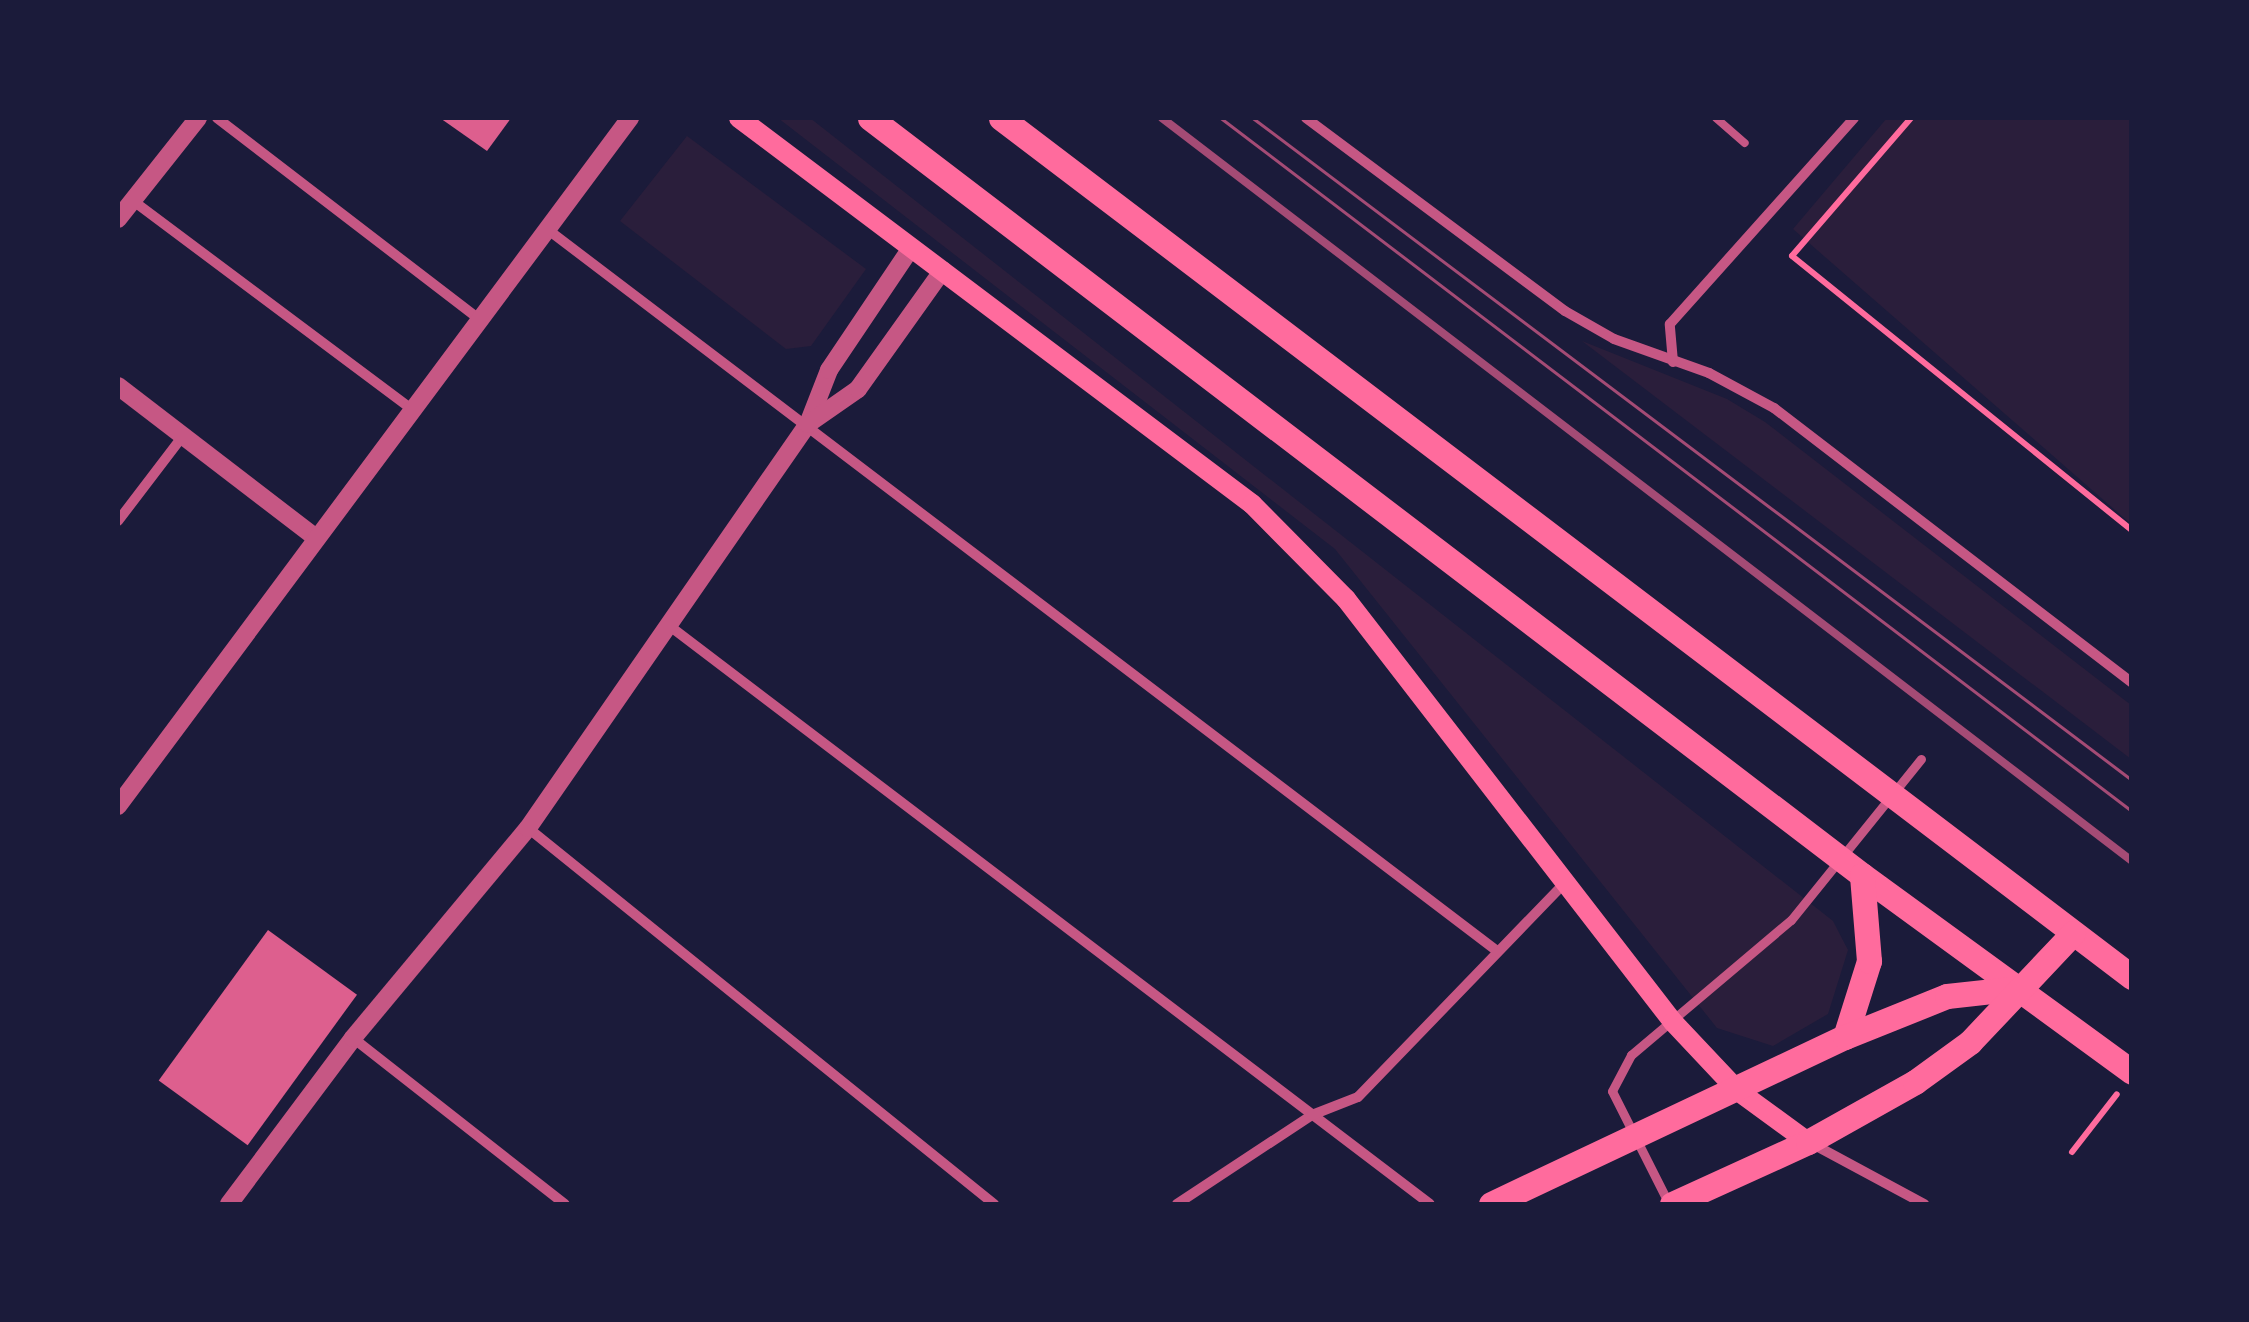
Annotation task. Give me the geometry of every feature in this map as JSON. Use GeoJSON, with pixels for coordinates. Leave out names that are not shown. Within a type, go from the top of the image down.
{"type":"FeatureCollection","features":[{"type":"Feature","properties":{"kind":"main road"},"geometry":{"type":"LineString","coordinates":[[738,118],[1252,504],[1346,599],[1672,1022],[1738,1091],[1808,1142]]}},
{"type":"Feature","properties":{"kind":"main road"},"geometry":{"type":"LineString","coordinates":[[870,118],[1851,867],[2020,988],[2126,1082]]}},
{"type":"Feature","properties":{"kind":"main road"},"geometry":{"type":"LineString","coordinates":[[1001,118],[2132,976]]}},
{"type":"Feature","properties":{"kind":"main road"},"geometry":{"type":"LineString","coordinates":[[1845,1037],[1869,961],[1851,867]]}},
{"type":"Feature","properties":{"kind":"main road"},"geometry":{"type":"LineString","coordinates":[[1671,1204],[1808,1142],[1929,1072],[1970,1042],[2073,933]]}},
{"type":"Feature","properties":{"kind":"main road"},"geometry":{"type":"LineString","coordinates":[[1490,1204],[1632,1133],[1738,1091],[1845,1037],[1947,996],[2020,988]]}},
{"type":"Feature","properties":{"kind":"street"},"geometry":{"type":"LineString","coordinates":[[118,220],[198,118]]}},
{"type":"Feature","properties":{"kind":"street"},"geometry":{"type":"LineString","coordinates":[[217,118],[478,318]]}},
{"type":"Feature","properties":{"kind":"street"},"geometry":{"type":"LineString","coordinates":[[118,806],[410,408],[630,118]]}},
{"type":"Feature","properties":{"kind":"street"},"geometry":{"type":"LineString","coordinates":[[1306,118],[1565,311],[1614,340],[1774,408],[2132,683]]}},
{"type":"Feature","properties":{"kind":"street"},"geometry":{"type":"LineString","coordinates":[[1673,362],[1670,324],[1854,118]]}},
{"type":"Feature","properties":{"kind":"street"},"geometry":{"type":"LineString","coordinates":[[132,200],[410,408]]}},
{"type":"Feature","properties":{"kind":"street"},"geometry":{"type":"LineString","coordinates":[[547,228],[1496,950]]}},
{"type":"Feature","properties":{"kind":"street"},"geometry":{"type":"LineString","coordinates":[[229,1204],[354,1038],[528,828],[808,424],[829,370],[911,248]]}},
{"type":"Feature","properties":{"kind":"street"},"geometry":{"type":"LineString","coordinates":[[808,424],[858,390],[943,270]]}},
{"type":"Feature","properties":{"kind":"street"},"geometry":{"type":"LineString","coordinates":[[118,386],[316,538]]}},
{"type":"Feature","properties":{"kind":"street"},"geometry":{"type":"LineString","coordinates":[[118,521],[182,437]]}},
{"type":"Feature","properties":{"kind":"street"},"geometry":{"type":"LineString","coordinates":[[666,624],[1430,1204]]}},
{"type":"Feature","properties":{"kind":"street"},"geometry":{"type":"LineString","coordinates":[[1671,1204],[1612,1091],[1631,1055],[1851,867],[1892,795],[1921,759]]}},
{"type":"Feature","properties":{"kind":"street"},"geometry":{"type":"LineString","coordinates":[[528,828],[994,1204]]}},
{"type":"Feature","properties":{"kind":"street"},"geometry":{"type":"LineString","coordinates":[[1177,1204],[1312,1116],[1358,1097],[1496,950],[1566,882]]}},
{"type":"Feature","properties":{"kind":"street"},"geometry":{"type":"LineString","coordinates":[[354,1038],[565,1204]]}},
{"type":"Feature","properties":{"kind":"street"},"geometry":{"type":"LineString","coordinates":[[1808,1142],[1924,1204]]}},
{"type":"Feature","properties":{"kind":"lane"},"geometry":{"type":"LineString","coordinates":[[1716,118],[1745,143]]}},
{"type":"Feature","properties":{"kind":"path"},"geometry":{"type":"LineString","coordinates":[[1912,118],[1792,256],[2132,530]]}},
{"type":"Feature","properties":{"kind":"path"},"geometry":{"type":"LineString","coordinates":[[2072,1152],[2126,1082]]}},
{"type":"Feature","properties":{"kind":"shaded area"},"geometry":{"type":"Polygon","coordinates":[[[778,118],[810,118],[1833,921],[1848,950],[1828,1014],[1773,1046],[1717,1028],[1335,549],[778,118]]]}},
{"type":"Feature","properties":{"kind":"shaded area"},"geometry":{"type":"Polygon","coordinates":[[[1887,118],[2131,118],[2131,524],[1793,229],[1887,118]]]}},
{"type":"Feature","properties":{"kind":"shaded area"},"geometry":{"type":"Polygon","coordinates":[[[687,136],[866,269],[811,346],[786,349],[620,221],[687,136]]]}},
{"type":"Feature","properties":{"kind":"shaded area"},"geometry":{"type":"Polygon","coordinates":[[[1582,341],[1727,399],[1765,422],[2131,705],[2131,759],[1582,341]]]}},
{"type":"Feature","properties":{"kind":"building"},"geometry":{"type":"Polygon","coordinates":[[[440,118],[511,118],[487,151],[440,118]]]}},
{"type":"Feature","properties":{"kind":"building"},"geometry":{"type":"Polygon","coordinates":[[[268,930],[357,995],[248,1145],[159,1080],[268,930]]]}},
{"type":"Feature","properties":{"kind":"tram line"},"geometry":{"type":"LineString","coordinates":[[1221,118],[2132,811]]}},
{"type":"Feature","properties":{"kind":"tram line"},"geometry":{"type":"LineString","coordinates":[[1253,118],[2132,780]]}},
{"type":"Feature","properties":{"kind":"railway"},"geometry":{"type":"LineString","coordinates":[[1162,118],[2132,861]]}}]}
